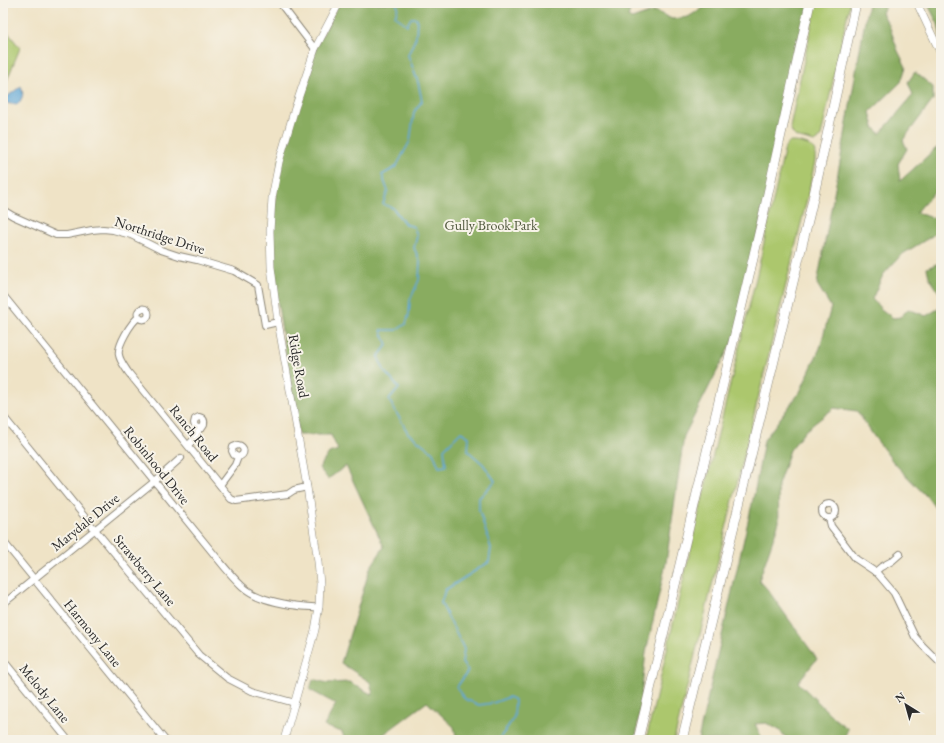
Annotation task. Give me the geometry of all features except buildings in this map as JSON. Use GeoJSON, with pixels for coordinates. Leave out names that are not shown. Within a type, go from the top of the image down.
{"type":"FeatureCollection","features":[{"type":"Feature","properties":{"kind":"highway"},"geometry":{"type":"LineString","coordinates":[[638,740],[761,225],[810,3]]}},
{"type":"Feature","properties":{"kind":"highway"},"geometry":{"type":"LineString","coordinates":[[682,740],[811,208],[856,3]]}},
{"type":"Feature","properties":{"kind":"main road","name":"Ridge Road"},"geometry":{"type":"LineString","coordinates":[[284,740],[316,630],[320,584],[306,487],[278,322],[271,267],[270,231],[272,198],[286,134],[315,49],[339,3]]}},
{"type":"Feature","properties":{"kind":"main road"},"geometry":{"type":"LineString","coordinates":[[917,3],[941,54]]}},
{"type":"Feature","properties":{"kind":"street"},"geometry":{"type":"LineString","coordinates":[[280,3],[315,49]]}},
{"type":"Feature","properties":{"kind":"street","name":"Northridge Drive"},"geometry":{"type":"LineString","coordinates":[[3,210],[56,235],[67,235],[92,230],[112,230],[131,235],[161,250],[234,271],[258,285],[265,325],[278,322]]}},
{"type":"Feature","properties":{"kind":"street","name":"Robinhood Drive"},"geometry":{"type":"LineString","coordinates":[[3,295],[213,553],[242,586],[255,595],[267,600],[284,604],[319,607]]}},
{"type":"Feature","properties":{"kind":"street","name":"Ranch Road"},"geometry":{"type":"LineString","coordinates":[[139,317],[130,326],[120,345],[118,353],[120,359],[128,372],[231,499],[236,501],[288,494],[294,490],[306,487]]}},
{"type":"Feature","properties":{"kind":"street","name":"Strawberry Lane"},"geometry":{"type":"LineString","coordinates":[[3,416],[199,655],[227,678],[246,688],[295,703]]}},
{"type":"Feature","properties":{"kind":"street"},"geometry":{"type":"LineString","coordinates":[[188,445],[196,437],[199,432],[199,428]]}},
{"type":"Feature","properties":{"kind":"street"},"geometry":{"type":"LineString","coordinates":[[220,485],[235,465],[238,457]]}},
{"type":"Feature","properties":{"kind":"street","name":"Marydale Drive"},"geometry":{"type":"LineString","coordinates":[[3,604],[181,458]]}},
{"type":"Feature","properties":{"kind":"street"},"geometry":{"type":"LineString","coordinates":[[829,518],[831,526],[856,559],[875,572],[894,594],[915,637],[941,664]]}},
{"type":"Feature","properties":{"kind":"street","name":"Harmony Lane"},"geometry":{"type":"LineString","coordinates":[[3,541],[165,740]]}},
{"type":"Feature","properties":{"kind":"street"},"geometry":{"type":"LineString","coordinates":[[875,572],[900,554]]}},
{"type":"Feature","properties":{"kind":"street","name":"Melody Lane"},"geometry":{"type":"LineString","coordinates":[[3,660],[68,740]]}},
{"type":"Feature","properties":{"kind":"green space","name":"Gully Brook Park"},"geometry":{"type":"Polygon","coordinates":[[[339,3],[632,3],[628,17],[632,19],[655,11],[672,19],[688,17],[711,3],[810,3],[736,334],[684,436],[666,563],[646,652],[636,740],[457,740],[454,727],[427,702],[376,740],[345,740],[342,732],[324,726],[336,704],[310,690],[313,679],[327,683],[349,682],[373,695],[370,682],[341,663],[370,568],[384,547],[346,466],[328,479],[319,468],[329,453],[338,450],[331,435],[298,435],[270,253],[279,162],[315,49],[339,3]]]}},
{"type":"Feature","properties":{"kind":"green space"},"geometry":{"type":"Polygon","coordinates":[[[816,3],[850,3],[821,136],[814,142],[796,137],[790,127],[816,3]]]}},
{"type":"Feature","properties":{"kind":"green space"},"geometry":{"type":"Polygon","coordinates":[[[868,3],[886,3],[882,13],[889,25],[898,51],[906,67],[901,82],[870,112],[874,127],[880,134],[913,95],[908,82],[915,72],[933,87],[933,100],[903,140],[907,149],[898,164],[900,181],[941,145],[941,188],[934,192],[916,213],[941,220],[941,228],[932,236],[901,255],[883,275],[872,299],[881,309],[893,318],[901,317],[908,309],[926,316],[941,307],[941,516],[927,497],[894,463],[857,411],[834,408],[806,430],[790,450],[778,485],[779,522],[759,580],[768,590],[817,659],[798,682],[835,719],[848,729],[843,740],[788,740],[779,730],[766,723],[755,724],[763,740],[698,740],[754,495],[764,440],[800,392],[820,348],[831,307],[817,284],[868,3]]]}},
{"type":"Feature","properties":{"kind":"green space"},"geometry":{"type":"Polygon","coordinates":[[[927,3],[941,3],[941,41],[938,24],[927,3]]]}},
{"type":"Feature","properties":{"kind":"green space"},"geometry":{"type":"Polygon","coordinates":[[[3,26],[20,48],[5,85],[3,86],[3,26]]]}},
{"type":"Feature","properties":{"kind":"green space"},"geometry":{"type":"Polygon","coordinates":[[[791,142],[798,142],[808,145],[813,148],[815,153],[815,161],[807,199],[674,740],[646,740],[757,274],[785,147],[791,142]]]}},
{"type":"Feature","properties":{"kind":"green space"},"geometry":{"type":"Polygon","coordinates":[[[941,262],[941,298],[929,277],[927,268],[941,262]]]}},
{"type":"Feature","properties":{"kind":"water"},"geometry":{"type":"Polygon","coordinates":[[[21,86],[22,95],[18,104],[3,102],[3,100],[21,86]]]}},
{"type":"Feature","properties":{"kind":"waterway"},"geometry":{"type":"LineString","coordinates":[[396,3],[398,7],[395,16],[407,25],[411,18],[417,18],[416,37],[408,55],[418,82],[422,101],[414,112],[410,141],[396,167],[382,175],[388,191],[383,204],[393,208],[405,224],[414,227],[417,236],[414,248],[420,261],[419,280],[410,300],[409,314],[406,324],[397,330],[381,330],[387,345],[378,357],[385,372],[399,388],[389,400],[408,433],[433,452],[439,467],[446,466],[444,449],[461,432],[469,437],[468,451],[483,464],[495,481],[479,498],[479,510],[491,548],[489,562],[445,590],[441,603],[464,649],[462,663],[468,671],[457,687],[465,699],[479,705],[493,703],[509,697],[515,700],[514,717],[498,740]]}}]}
